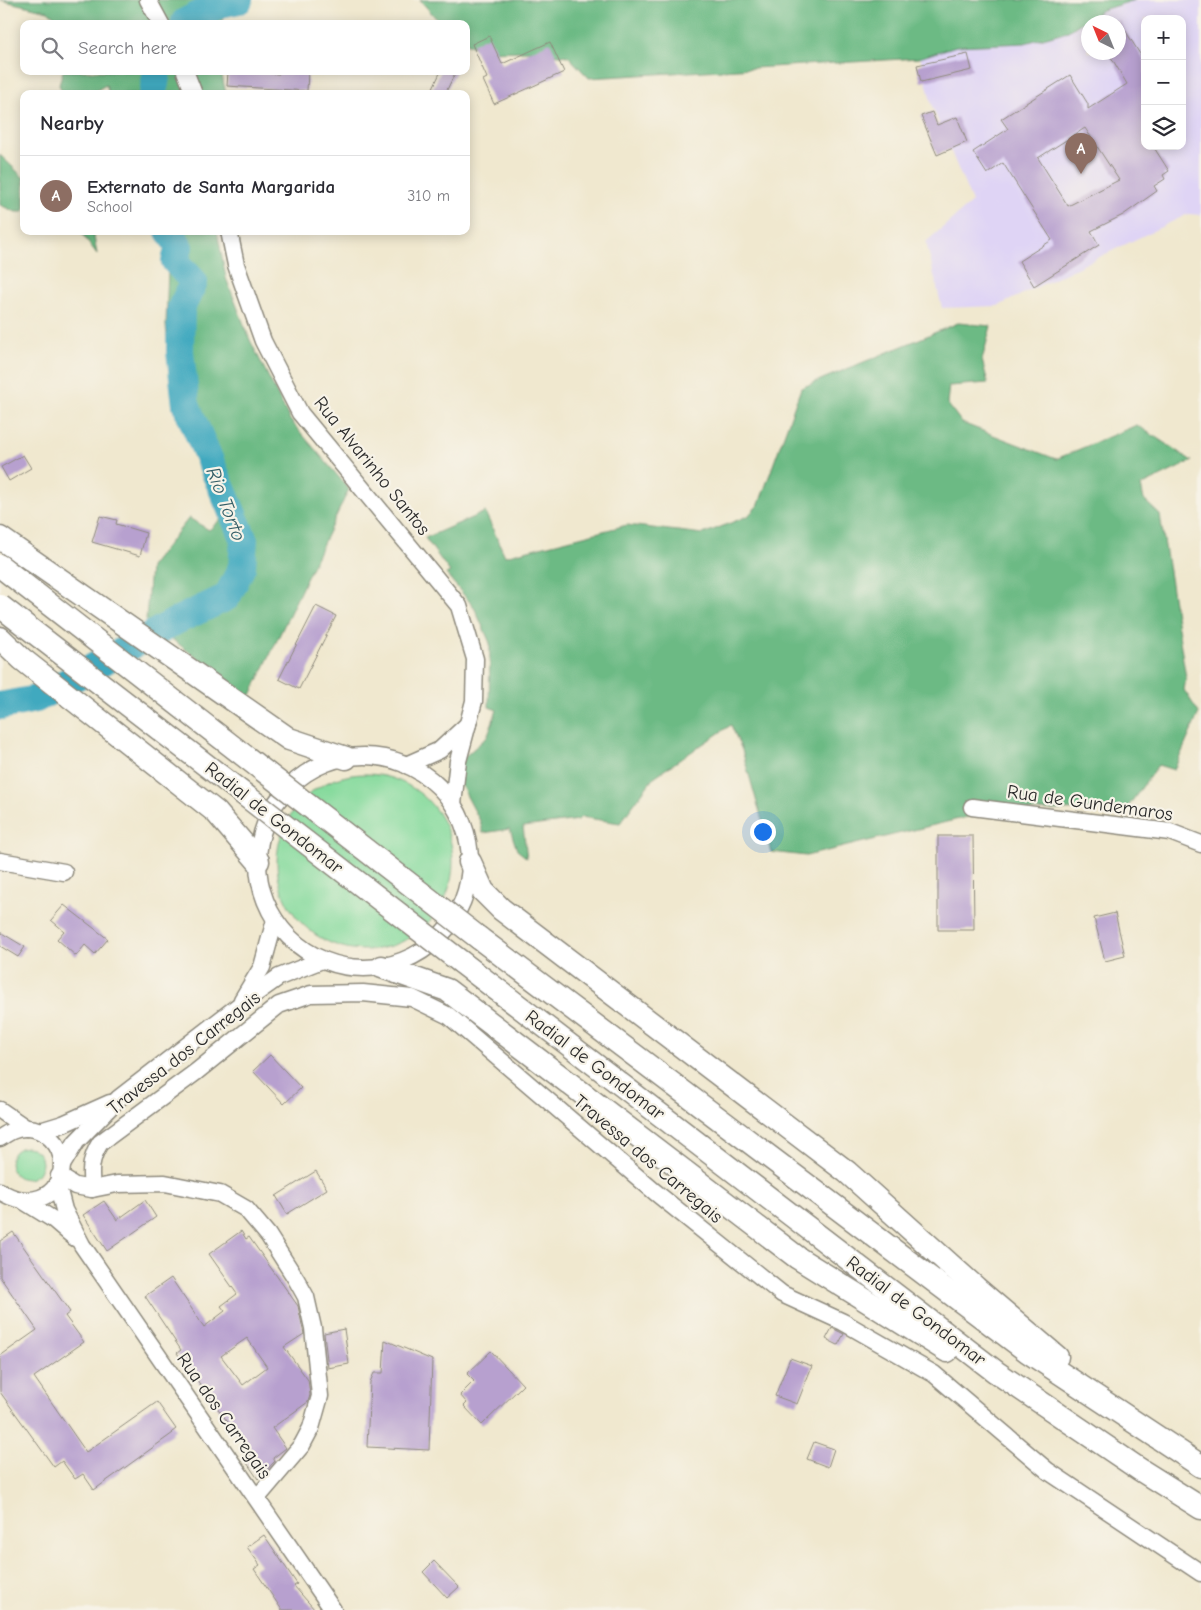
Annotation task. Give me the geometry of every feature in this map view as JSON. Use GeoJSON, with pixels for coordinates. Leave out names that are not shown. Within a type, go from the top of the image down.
{"type":"FeatureCollection","features":[{"type":"Feature","properties":{"kind":"highway"},"geometry":{"type":"LineString","coordinates":[[0,538],[289,739],[346,758]]}},
{"type":"Feature","properties":{"kind":"highway","name":"Radial de Gondomar"},"geometry":{"type":"LineString","coordinates":[[0,566],[479,938],[1027,1351],[1201,1466]]}},
{"type":"Feature","properties":{"kind":"highway","name":"Radial de Gondomar"},"geometry":{"type":"LineString","coordinates":[[0,606],[996,1372],[1139,1469],[1201,1508]]}},
{"type":"Feature","properties":{"kind":"highway"},"geometry":{"type":"LineString","coordinates":[[0,638],[126,742],[216,812],[258,862]]}},
{"type":"Feature","properties":{"kind":"highway"},"geometry":{"type":"LineString","coordinates":[[470,862],[483,891],[501,909],[846,1172],[976,1288],[1121,1413]]}},
{"type":"Feature","properties":{"kind":"highway"},"geometry":{"type":"LineString","coordinates":[[382,967],[447,990],[798,1258],[946,1350],[996,1372]]}},
{"type":"Feature","properties":{"kind":"street"},"geometry":{"type":"LineString","coordinates":[[148,0],[159,20]]}},
{"type":"Feature","properties":{"kind":"street"},"geometry":{"type":"LineString","coordinates":[[186,75],[192,90]]}},
{"type":"Feature","properties":{"kind":"street","name":"Rua Alvarinho Santos"},"geometry":{"type":"LineString","coordinates":[[230,235],[236,265],[263,341],[300,413],[459,606],[475,660],[474,701],[458,762],[453,804]]}},
{"type":"Feature","properties":{"kind":"street"},"geometry":{"type":"LineString","coordinates":[[406,765],[440,750],[470,722]]}},
{"type":"Feature","properties":{"kind":"street"},"geometry":{"type":"LineString","coordinates":[[366,756],[386,758],[406,765],[424,774],[440,788],[453,804],[466,835],[470,862],[468,883],[462,903],[452,922],[438,938],[416,954],[382,967],[342,966],[322,960],[288,936],[275,920],[262,889],[258,862],[260,841],[267,821],[276,803],[290,787],[306,774],[325,764],[346,758],[366,756]]}},
{"type":"Feature","properties":{"kind":"street","name":"Rua de Gundemaros"},"geometry":{"type":"LineString","coordinates":[[972,806],[1170,832],[1201,844]]}},
{"type":"Feature","properties":{"kind":"street"},"geometry":{"type":"LineString","coordinates":[[0,861],[64,872]]}},
{"type":"Feature","properties":{"kind":"street"},"geometry":{"type":"LineString","coordinates":[[238,1006],[262,967],[275,920]]}},
{"type":"Feature","properties":{"kind":"street"},"geometry":{"type":"LineString","coordinates":[[9,1198],[39,1199],[51,1191],[76,1142],[119,1098],[238,1006],[280,977],[322,960]]}},
{"type":"Feature","properties":{"kind":"street","name":"Travessa dos Carregais"},"geometry":{"type":"LineString","coordinates":[[92,1189],[91,1161],[100,1143],[196,1072],[279,1005],[311,994],[363,993],[412,998],[449,1016],[655,1192],[782,1294],[843,1322],[934,1374],[1048,1471],[1201,1573]]}},
{"type":"Feature","properties":{"kind":"street"},"geometry":{"type":"LineString","coordinates":[[0,1138],[12,1130],[63,1124],[119,1098]]}},
{"type":"Feature","properties":{"kind":"street"},"geometry":{"type":"LineString","coordinates":[[0,1110],[33,1129]]}},
{"type":"Feature","properties":{"kind":"street","name":"Rua dos Carregais"},"geometry":{"type":"LineString","coordinates":[[33,1129],[52,1139],[60,1151],[60,1175],[64,1210],[82,1245],[333,1610]]}},
{"type":"Feature","properties":{"kind":"street"},"geometry":{"type":"LineString","coordinates":[[60,1175],[75,1186],[92,1189],[117,1184],[165,1183],[195,1187],[220,1194],[246,1209],[268,1235],[306,1297],[313,1328],[320,1396],[311,1428],[302,1445],[257,1498]]}},
{"type":"Feature","properties":{"kind":"street","name":"Rua dos Carregais"},"geometry":{"type":"LineString","coordinates":[[9,1198],[54,1220],[82,1245]]}},
{"type":"Feature","properties":{"kind":"shaded area"},"geometry":{"type":"Polygon","coordinates":[[[1135,0],[1201,0],[1201,215],[1188,214],[998,306],[942,308],[926,242],[972,202],[932,106],[918,48],[1025,43],[1068,31],[1081,23],[1081,60],[1126,60],[1126,15],[1094,15],[1102,10],[1135,0]]]}},
{"type":"Feature","properties":{"kind":"green space"},"geometry":{"type":"Polygon","coordinates":[[[0,0],[228,0],[222,20],[58,20],[48,11],[0,0]]]}},
{"type":"Feature","properties":{"kind":"green space"},"geometry":{"type":"Polygon","coordinates":[[[420,0],[1135,0],[1102,10],[1094,15],[1081,15],[1081,23],[1068,31],[1025,43],[956,46],[919,58],[589,78],[568,56],[528,51],[482,52],[470,45],[470,20],[438,20],[420,0]]]}},
{"type":"Feature","properties":{"kind":"green space"},"geometry":{"type":"Polygon","coordinates":[[[62,75],[222,75],[225,90],[108,90],[106,85],[97,90],[62,90],[59,85],[62,75]]]}},
{"type":"Feature","properties":{"kind":"green space"},"geometry":{"type":"Polygon","coordinates":[[[0,155],[20,174],[20,212],[0,205],[0,155]]]}},
{"type":"Feature","properties":{"kind":"green space"},"geometry":{"type":"Polygon","coordinates":[[[83,235],[94,235],[97,254],[83,235]]]}},
{"type":"Feature","properties":{"kind":"green space"},"geometry":{"type":"Polygon","coordinates":[[[162,235],[218,235],[226,278],[250,340],[290,420],[349,489],[250,697],[146,620],[150,567],[189,518],[209,530],[221,519],[241,520],[191,405],[170,374],[166,325],[169,239],[162,235]]]}},
{"type":"Feature","properties":{"kind":"green space"},"geometry":{"type":"Polygon","coordinates":[[[958,323],[991,326],[982,360],[988,383],[949,386],[947,403],[962,423],[1056,459],[1137,425],[1192,461],[1141,486],[1144,500],[1160,515],[1186,678],[1184,690],[1199,713],[1174,770],[1158,765],[1127,808],[988,812],[806,856],[771,852],[742,750],[731,725],[654,777],[620,823],[581,817],[578,820],[523,827],[527,858],[517,850],[510,829],[483,833],[480,821],[462,787],[445,774],[487,737],[497,710],[489,707],[490,643],[474,607],[446,574],[450,572],[425,538],[485,512],[505,556],[627,525],[703,534],[748,516],[759,504],[801,388],[958,323]]]}},
{"type":"Feature","properties":{"kind":"green space"},"geometry":{"type":"Polygon","coordinates":[[[356,774],[374,774],[406,784],[421,794],[433,806],[443,821],[449,836],[453,862],[449,888],[443,903],[433,918],[421,930],[406,940],[391,946],[374,950],[356,950],[324,940],[309,930],[297,918],[287,903],[281,888],[277,871],[277,853],[287,821],[297,806],[309,794],[324,784],[339,778],[356,774]]]}},
{"type":"Feature","properties":{"kind":"green space"},"geometry":{"type":"Polygon","coordinates":[[[26,1147],[32,1148],[37,1152],[41,1157],[41,1169],[37,1174],[32,1178],[26,1179],[20,1178],[15,1174],[11,1169],[10,1163],[11,1157],[15,1152],[20,1148],[26,1147]]]}},
{"type":"Feature","properties":{"kind":"building"},"geometry":{"type":"Polygon","coordinates":[[[1126,32],[1141,56],[1141,150],[1156,150],[1169,171],[1163,175],[1165,179],[1154,186],[1157,191],[1123,215],[1091,231],[1099,245],[1034,286],[1019,261],[1052,240],[1003,163],[987,174],[973,152],[1008,129],[1001,119],[1070,75],[1088,104],[1088,109],[1127,84],[1113,60],[1126,60],[1126,32]],[[1085,128],[1038,158],[1068,206],[1119,180],[1085,128]]]}},
{"type":"Feature","properties":{"kind":"building"},"geometry":{"type":"Polygon","coordinates":[[[489,36],[502,64],[550,42],[564,72],[494,104],[483,80],[487,78],[472,44],[489,36]]]}},
{"type":"Feature","properties":{"kind":"building"},"geometry":{"type":"Polygon","coordinates":[[[968,54],[972,70],[921,82],[917,65],[968,54]]]}},
{"type":"Feature","properties":{"kind":"building"},"geometry":{"type":"Polygon","coordinates":[[[228,75],[308,75],[307,90],[227,86],[228,75]]]}},
{"type":"Feature","properties":{"kind":"building"},"geometry":{"type":"Polygon","coordinates":[[[439,75],[454,75],[447,90],[432,90],[439,75]]]}},
{"type":"Feature","properties":{"kind":"building"},"geometry":{"type":"Polygon","coordinates":[[[932,112],[937,125],[957,117],[967,142],[937,155],[921,116],[932,112]]]}},
{"type":"Feature","properties":{"kind":"building"},"geometry":{"type":"Polygon","coordinates":[[[23,455],[31,468],[9,481],[1,467],[23,455]]]}},
{"type":"Feature","properties":{"kind":"building"},"geometry":{"type":"Polygon","coordinates":[[[100,516],[117,520],[116,524],[146,533],[140,556],[92,542],[100,516]]]}},
{"type":"Feature","properties":{"kind":"building"},"geometry":{"type":"Polygon","coordinates":[[[316,606],[336,616],[299,689],[279,679],[316,606]]]}},
{"type":"Feature","properties":{"kind":"building"},"geometry":{"type":"Polygon","coordinates":[[[938,836],[973,836],[974,930],[938,930],[938,836]]]}},
{"type":"Feature","properties":{"kind":"building"},"geometry":{"type":"Polygon","coordinates":[[[64,905],[108,939],[95,954],[85,945],[76,956],[57,939],[64,931],[51,920],[64,905]]]}},
{"type":"Feature","properties":{"kind":"building"},"geometry":{"type":"Polygon","coordinates":[[[1115,913],[1125,956],[1105,961],[1094,918],[1115,913]]]}},
{"type":"Feature","properties":{"kind":"building"},"geometry":{"type":"Polygon","coordinates":[[[0,932],[25,947],[18,957],[0,946],[0,932]]]}},
{"type":"Feature","properties":{"kind":"building"},"geometry":{"type":"Polygon","coordinates":[[[270,1055],[301,1088],[284,1104],[253,1071],[270,1055]]]}},
{"type":"Feature","properties":{"kind":"building"},"geometry":{"type":"Polygon","coordinates":[[[316,1171],[327,1189],[287,1214],[276,1196],[316,1171]]]}},
{"type":"Feature","properties":{"kind":"building"},"geometry":{"type":"Polygon","coordinates":[[[145,1200],[156,1217],[107,1251],[83,1215],[104,1201],[117,1220],[145,1200]]]}},
{"type":"Feature","properties":{"kind":"building"},"geometry":{"type":"Polygon","coordinates":[[[241,1231],[246,1239],[249,1237],[298,1306],[304,1334],[284,1347],[308,1380],[310,1395],[308,1402],[272,1428],[286,1448],[273,1458],[275,1461],[258,1479],[245,1460],[252,1455],[177,1353],[181,1350],[145,1296],[171,1278],[204,1327],[225,1311],[221,1306],[237,1294],[209,1254],[241,1231]],[[247,1338],[221,1356],[243,1385],[267,1367],[247,1338]]]}},
{"type":"Feature","properties":{"kind":"building"},"geometry":{"type":"Polygon","coordinates":[[[13,1232],[70,1312],[65,1316],[84,1342],[34,1377],[86,1452],[157,1402],[176,1429],[94,1490],[83,1474],[75,1479],[62,1461],[54,1467],[0,1392],[0,1356],[37,1330],[0,1277],[0,1241],[13,1232]]]}},
{"type":"Feature","properties":{"kind":"building"},"geometry":{"type":"Polygon","coordinates":[[[832,1328],[844,1334],[838,1345],[826,1339],[832,1328]]]}},
{"type":"Feature","properties":{"kind":"building"},"geometry":{"type":"Polygon","coordinates":[[[344,1329],[349,1364],[328,1368],[324,1333],[344,1329]]]}},
{"type":"Feature","properties":{"kind":"building"},"geometry":{"type":"Polygon","coordinates":[[[385,1340],[432,1360],[429,1450],[367,1447],[370,1382],[374,1373],[383,1373],[385,1340]]]}},
{"type":"Feature","properties":{"kind":"building"},"geometry":{"type":"Polygon","coordinates":[[[491,1351],[523,1385],[482,1425],[464,1406],[467,1403],[460,1395],[474,1381],[467,1374],[491,1351]]]}},
{"type":"Feature","properties":{"kind":"building"},"geometry":{"type":"Polygon","coordinates":[[[790,1358],[812,1366],[797,1404],[775,1396],[790,1358]]]}},
{"type":"Feature","properties":{"kind":"building"},"geometry":{"type":"Polygon","coordinates":[[[814,1442],[834,1449],[828,1467],[807,1459],[814,1442]]]}},
{"type":"Feature","properties":{"kind":"building"},"geometry":{"type":"Polygon","coordinates":[[[264,1535],[297,1584],[294,1586],[315,1610],[282,1610],[254,1569],[260,1565],[247,1547],[264,1535]]]}},
{"type":"Feature","properties":{"kind":"building"},"geometry":{"type":"Polygon","coordinates":[[[434,1561],[459,1587],[447,1598],[423,1572],[434,1561]]]}},
{"type":"Feature","properties":{"kind":"waterway","name":"Rio Torto"},"geometry":{"type":"LineString","coordinates":[[189,20],[220,4],[239,0]]}},
{"type":"Feature","properties":{"kind":"waterway","name":"Rio Torto"},"geometry":{"type":"LineString","coordinates":[[154,90],[156,75]]}},
{"type":"Feature","properties":{"kind":"waterway","name":"Rio Torto"},"geometry":{"type":"LineString","coordinates":[[0,706],[36,699],[178,620],[227,597],[242,567],[244,540],[186,405],[180,351],[181,308],[194,282],[175,261],[179,247],[172,235]]}},
{"type":"Feature","properties":{"kind":"place","name":"Externato de Santa Margarida"},"geometry":{"type":"Point","coordinates":[1081,174]}}]}
